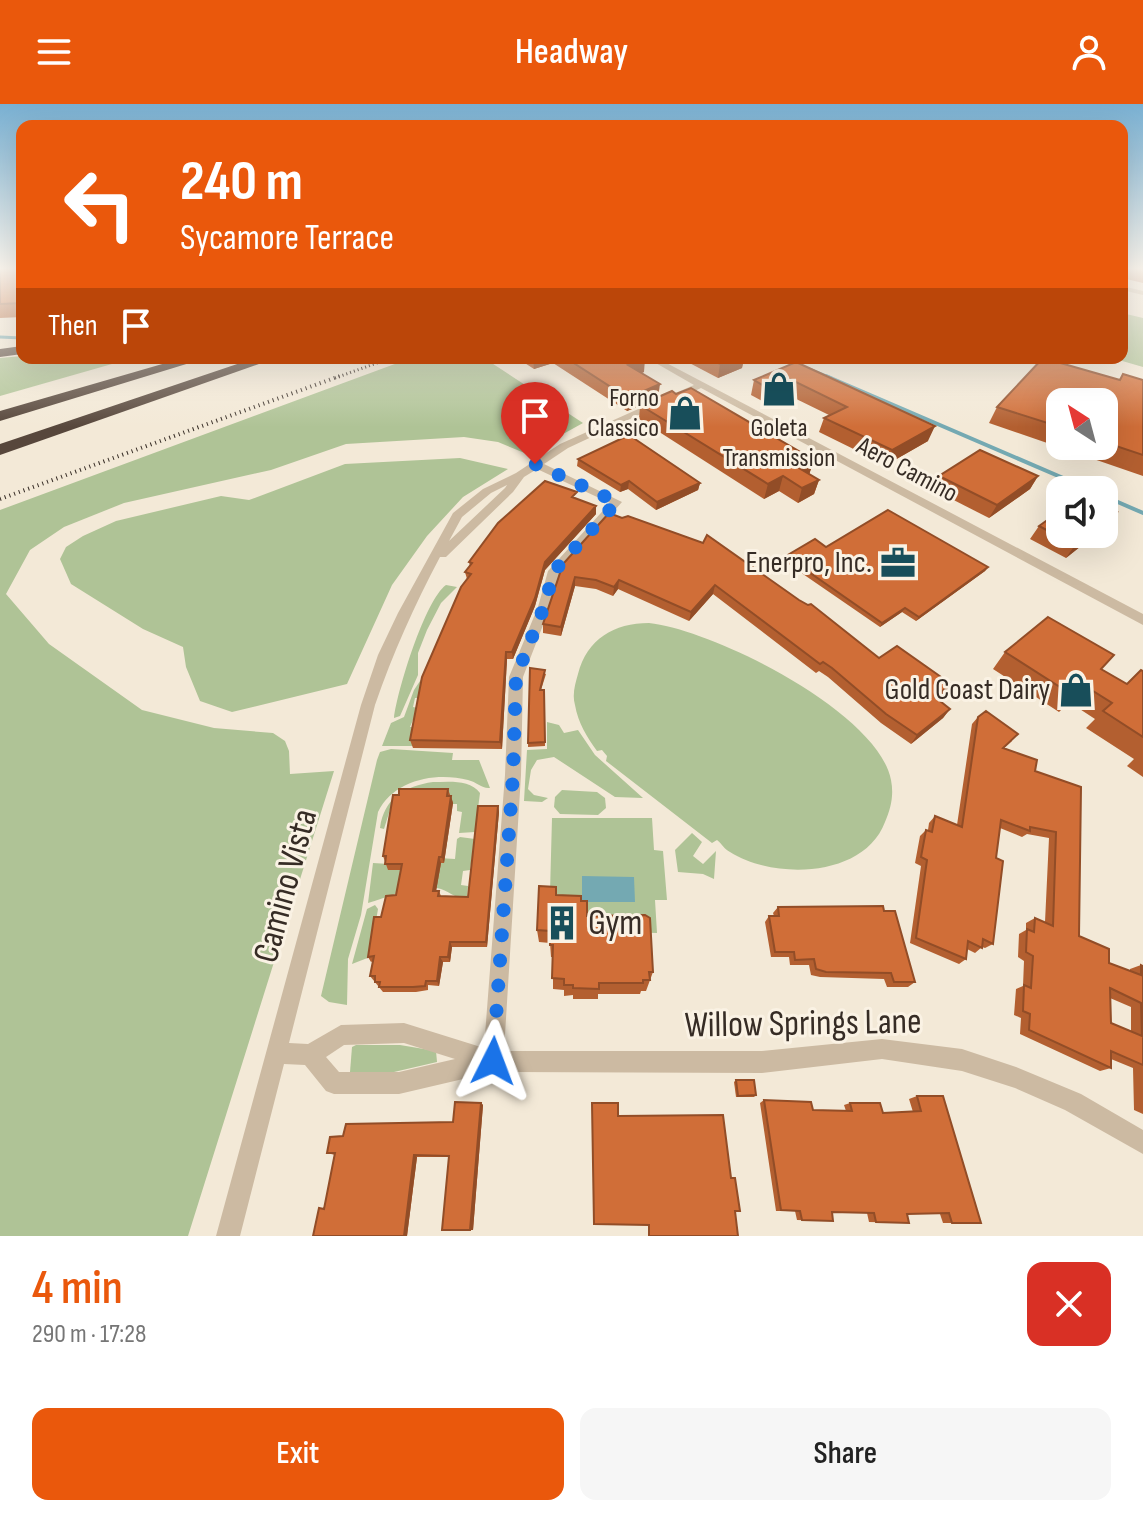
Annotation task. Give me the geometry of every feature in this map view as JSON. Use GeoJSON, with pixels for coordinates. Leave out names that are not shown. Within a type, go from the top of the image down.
{"type":"FeatureCollection","features":[{"type":"Feature","properties":{"kind":"highway"},"geometry":{"type":"LineString","coordinates":[[0,402],[135,364]]}},
{"type":"Feature","properties":{"kind":"highway"},"geometry":{"type":"LineString","coordinates":[[0,416],[178,364]]}},
{"type":"Feature","properties":{"kind":"highway"},"geometry":{"type":"LineString","coordinates":[[0,450],[251,364]]}},
{"type":"Feature","properties":{"kind":"street","name":"Aero Camino"},"geometry":{"type":"LineString","coordinates":[[662,364],[1143,620]]}},
{"type":"Feature","properties":{"kind":"street","name":"Camino Vista"},"geometry":{"type":"LineString","coordinates":[[228,1236],[372,693],[404,613],[433,563],[509,490],[520,475],[601,428],[701,385]]}},
{"type":"Feature","properties":{"kind":"street"},"geometry":{"type":"LineString","coordinates":[[493,1061],[513,775],[516,677],[544,607],[554,571],[617,502],[535,464]]}},
{"type":"Feature","properties":{"kind":"street","name":"Willow Springs Lane"},"geometry":{"type":"LineString","coordinates":[[493,1061],[404,1033],[341,1035],[310,1055],[334,1083],[399,1083],[493,1061],[762,1062],[882,1049],[939,1055],[1016,1078],[1073,1102],[1143,1143]]}},
{"type":"Feature","properties":{"kind":"street"},"geometry":{"type":"LineString","coordinates":[[277,1053],[310,1055]]}},
{"type":"Feature","properties":{"kind":"green space"},"geometry":{"type":"Polygon","coordinates":[[[1128,321],[1143,321],[1143,367],[1128,363],[1128,321]]]}},
{"type":"Feature","properties":{"kind":"green space"},"geometry":{"type":"Polygon","coordinates":[[[16,357],[16,364],[112,364],[0,396],[0,358],[16,357]]]}},
{"type":"Feature","properties":{"kind":"green space"},"geometry":{"type":"Polygon","coordinates":[[[395,364],[493,364],[583,423],[527,454],[498,442],[464,437],[346,444],[271,470],[124,503],[64,527],[30,550],[6,594],[49,644],[142,710],[214,728],[273,733],[285,741],[289,751],[290,774],[334,771],[188,1236],[0,1236],[0,510],[395,364]]]}},
{"type":"Feature","properties":{"kind":"green space"},"geometry":{"type":"Polygon","coordinates":[[[460,458],[508,469],[463,497],[427,536],[392,585],[347,684],[232,712],[200,701],[186,667],[183,647],[143,629],[71,584],[60,559],[66,547],[116,521],[221,496],[249,500],[345,464],[460,458]]]}},
{"type":"Feature","properties":{"kind":"green space"},"geometry":{"type":"Polygon","coordinates":[[[446,585],[457,587],[441,603],[427,630],[418,653],[418,675],[400,716],[394,718],[400,688],[421,627],[429,608],[446,585]]]}},
{"type":"Feature","properties":{"kind":"green space"},"geometry":{"type":"Polygon","coordinates":[[[649,623],[678,629],[751,658],[826,702],[857,728],[880,754],[892,786],[889,812],[874,841],[858,854],[816,868],[793,870],[748,861],[728,851],[717,840],[712,843],[606,761],[607,756],[602,750],[597,751],[578,718],[574,697],[578,674],[588,651],[604,635],[624,626],[649,623]]]}},
{"type":"Feature","properties":{"kind":"green space"},"geometry":{"type":"Polygon","coordinates":[[[422,678],[422,698],[415,698],[413,707],[418,708],[410,727],[418,727],[414,746],[382,746],[391,723],[404,717],[422,678]]]}},
{"type":"Feature","properties":{"kind":"green space"},"geometry":{"type":"Polygon","coordinates":[[[547,722],[559,725],[564,733],[578,730],[595,755],[643,798],[615,797],[554,757],[537,760],[531,770],[528,789],[534,795],[548,798],[542,802],[524,801],[527,750],[547,749],[547,722]]]}},
{"type":"Feature","properties":{"kind":"green space"},"geometry":{"type":"Polygon","coordinates":[[[391,749],[453,753],[452,760],[479,760],[490,788],[468,780],[429,778],[405,786],[385,801],[378,812],[361,915],[348,959],[347,1005],[329,1002],[321,996],[377,760],[380,752],[391,749]]]}},
{"type":"Feature","properties":{"kind":"green space"},"geometry":{"type":"Polygon","coordinates":[[[433,782],[465,783],[480,793],[475,832],[459,833],[462,812],[457,811],[457,804],[392,803],[384,829],[380,828],[391,801],[405,790],[433,782]]]}},
{"type":"Feature","properties":{"kind":"green space"},"geometry":{"type":"Polygon","coordinates":[[[562,790],[597,792],[605,798],[606,808],[598,815],[560,814],[554,807],[555,797],[562,790]]]}},
{"type":"Feature","properties":{"kind":"green space"},"geometry":{"type":"Polygon","coordinates":[[[552,818],[652,818],[654,850],[663,851],[667,900],[655,900],[657,933],[549,930],[552,818]]]}},
{"type":"Feature","properties":{"kind":"green space"},"geometry":{"type":"Polygon","coordinates":[[[692,833],[702,842],[693,856],[703,864],[716,851],[714,879],[703,874],[678,872],[675,850],[692,833]]]}},
{"type":"Feature","properties":{"kind":"green space"},"geometry":{"type":"Polygon","coordinates":[[[457,839],[475,839],[470,870],[463,871],[461,885],[468,886],[467,899],[428,887],[410,889],[368,903],[373,863],[438,867],[439,858],[455,859],[457,839]]]}},
{"type":"Feature","properties":{"kind":"green space"},"geometry":{"type":"Polygon","coordinates":[[[375,905],[378,909],[370,957],[352,964],[367,909],[375,905]]]}},
{"type":"Feature","properties":{"kind":"green space"},"geometry":{"type":"Polygon","coordinates":[[[400,1045],[436,1051],[437,1062],[394,1072],[350,1072],[352,1047],[400,1045]]]}},
{"type":"Feature","properties":{"kind":"water"},"geometry":{"type":"Polygon","coordinates":[[[582,876],[634,877],[635,902],[582,902],[582,876]]]}},
{"type":"Feature","properties":{"kind":"building"},"geometry":{"type":"Polygon","coordinates":[[[575,364],[631,364],[628,365],[660,384],[628,398],[575,364]]]}},
{"type":"Feature","properties":{"kind":"building"},"geometry":{"type":"Polygon","coordinates":[[[791,364],[800,364],[935,426],[892,450],[824,418],[847,407],[790,379],[769,389],[754,380],[791,364]]]}},
{"type":"Feature","properties":{"kind":"building"},"geometry":{"type":"Polygon","coordinates":[[[1037,364],[1064,364],[1120,380],[1123,374],[1143,380],[1143,455],[1118,447],[1118,388],[1046,388],[1046,423],[997,407],[1037,364]]]}},
{"type":"Feature","properties":{"kind":"building"},"geometry":{"type":"Polygon","coordinates":[[[691,388],[814,460],[799,468],[819,480],[802,488],[783,476],[768,484],[640,405],[672,391],[676,394],[691,388]]]}},
{"type":"Feature","properties":{"kind":"building"},"geometry":{"type":"Polygon","coordinates":[[[629,435],[700,483],[657,502],[629,481],[621,485],[578,459],[629,435]]]}},
{"type":"Feature","properties":{"kind":"building"},"geometry":{"type":"Polygon","coordinates":[[[980,450],[1038,476],[997,505],[939,476],[980,450]]]}},
{"type":"Feature","properties":{"kind":"building"},"geometry":{"type":"Polygon","coordinates":[[[545,481],[577,492],[572,497],[596,506],[545,562],[535,598],[512,652],[506,652],[500,742],[410,740],[422,677],[461,587],[471,574],[465,572],[472,563],[469,562],[498,523],[545,481]]]}},
{"type":"Feature","properties":{"kind":"building"},"geometry":{"type":"Polygon","coordinates":[[[888,510],[988,567],[919,617],[905,608],[882,623],[786,556],[815,539],[826,547],[888,510]]]}},
{"type":"Feature","properties":{"kind":"building"},"geometry":{"type":"Polygon","coordinates":[[[609,513],[622,518],[628,516],[703,543],[707,535],[799,600],[811,604],[879,658],[897,646],[951,684],[935,697],[950,709],[917,735],[886,714],[832,668],[823,662],[820,664],[715,585],[691,612],[619,580],[614,587],[575,577],[561,627],[543,624],[563,564],[609,513]]]}},
{"type":"Feature","properties":{"kind":"building"},"geometry":{"type":"Polygon","coordinates":[[[1048,617],[1114,655],[1101,669],[1127,684],[1143,671],[1143,737],[1103,711],[1112,703],[1085,686],[1074,696],[1005,652],[1048,617]]]}},
{"type":"Feature","properties":{"kind":"building"},"geometry":{"type":"Polygon","coordinates":[[[530,668],[545,670],[540,690],[544,690],[545,742],[528,743],[530,668]]]}},
{"type":"Feature","properties":{"kind":"building"},"geometry":{"type":"Polygon","coordinates":[[[986,711],[1018,734],[1003,748],[1037,760],[1035,771],[1081,787],[1079,936],[1109,949],[1109,963],[1141,975],[1143,966],[1143,1065],[1111,1051],[1111,1068],[1029,1030],[1030,1014],[1023,1011],[1024,985],[1031,988],[1033,956],[1026,952],[1027,929],[1034,932],[1035,918],[1053,926],[1056,832],[1030,827],[1030,831],[1001,820],[996,858],[1003,861],[993,944],[983,939],[982,948],[968,941],[966,959],[916,938],[927,860],[921,857],[926,830],[932,832],[935,816],[962,827],[978,717],[986,711]],[[1110,988],[1111,1023],[1142,1036],[1141,1003],[1110,988]]]}},
{"type":"Feature","properties":{"kind":"building"},"geometry":{"type":"Polygon","coordinates":[[[399,789],[448,789],[447,796],[451,796],[442,857],[439,857],[433,891],[439,891],[438,896],[468,897],[478,806],[498,806],[486,942],[450,942],[448,957],[440,957],[437,981],[426,981],[425,986],[379,987],[380,982],[375,982],[375,976],[370,976],[374,956],[368,957],[374,917],[381,917],[386,896],[396,895],[402,864],[385,864],[386,856],[383,856],[393,795],[399,795],[399,789]]]}},
{"type":"Feature","properties":{"kind":"building"},"geometry":{"type":"Polygon","coordinates":[[[539,886],[556,887],[556,895],[581,896],[581,901],[587,901],[587,916],[645,915],[650,918],[653,972],[649,972],[650,980],[643,980],[643,983],[599,983],[599,989],[573,988],[573,985],[564,985],[564,979],[552,978],[553,945],[550,945],[550,931],[537,930],[539,886]]]}},
{"type":"Feature","properties":{"kind":"building"},"geometry":{"type":"Polygon","coordinates":[[[883,906],[884,911],[895,911],[915,982],[894,982],[891,973],[826,972],[816,969],[814,959],[795,960],[794,952],[775,952],[769,916],[779,916],[778,907],[883,906]]]}},
{"type":"Feature","properties":{"kind":"building"},"geometry":{"type":"Polygon","coordinates":[[[736,1080],[754,1080],[756,1095],[738,1096],[736,1080]]]}},
{"type":"Feature","properties":{"kind":"building"},"geometry":{"type":"Polygon","coordinates":[[[917,1096],[943,1096],[981,1223],[952,1223],[949,1213],[907,1214],[909,1223],[876,1222],[874,1213],[832,1212],[833,1221],[802,1220],[800,1211],[781,1210],[764,1100],[811,1102],[813,1110],[852,1111],[850,1103],[880,1103],[883,1113],[921,1111],[917,1096]]]}},
{"type":"Feature","properties":{"kind":"building"},"geometry":{"type":"Polygon","coordinates":[[[455,1102],[481,1103],[470,1230],[442,1230],[449,1156],[414,1155],[404,1236],[313,1236],[319,1208],[324,1209],[335,1153],[327,1153],[330,1137],[343,1136],[346,1124],[453,1122],[455,1102]]]}},
{"type":"Feature","properties":{"kind":"building"},"geometry":{"type":"Polygon","coordinates":[[[592,1103],[618,1103],[618,1116],[723,1115],[731,1178],[735,1178],[740,1211],[735,1211],[738,1236],[649,1236],[649,1225],[594,1224],[592,1103]]]}},
{"type":"Feature","properties":{"kind":"waterway"},"geometry":{"type":"LineString","coordinates":[[0,337],[16,338]]}},
{"type":"Feature","properties":{"kind":"waterway"},"geometry":{"type":"LineString","coordinates":[[809,369],[831,378]]}},
{"type":"Feature","properties":{"kind":"waterway"},"geometry":{"type":"LineString","coordinates":[[826,376],[1058,476]]}},
{"type":"Feature","properties":{"kind":"waterway"},"geometry":{"type":"LineString","coordinates":[[1118,502],[1143,513]]}},
{"type":"Feature","properties":{"kind":"railway"},"geometry":{"type":"LineString","coordinates":[[335,378],[374,364]]}},
{"type":"Feature","properties":{"kind":"railway"},"geometry":{"type":"LineString","coordinates":[[0,499],[340,376]]}},
{"type":"Feature","properties":{"kind":"place","name":"Goleta Transmission"},"geometry":{"type":"Point","coordinates":[779,389]}},
{"type":"Feature","properties":{"kind":"place","name":"Forno Classico"},"geometry":{"type":"Point","coordinates":[685,413]}},
{"type":"Feature","properties":{"kind":"place","name":"Enerpro, Inc."},"geometry":{"type":"Point","coordinates":[898,563]}},
{"type":"Feature","properties":{"kind":"place","name":"Gold Coast Dairy"},"geometry":{"type":"Point","coordinates":[1076,690]}},
{"type":"Feature","properties":{"kind":"place","name":"Gym"},"geometry":{"type":"Point","coordinates":[562,923]}},
{"type":"Feature","properties":{"kind":"route"},"geometry":{"type":"LineString","coordinates":[[493,1061],[513,775],[516,677],[544,607],[554,571],[617,502],[535,464]]}}]}
